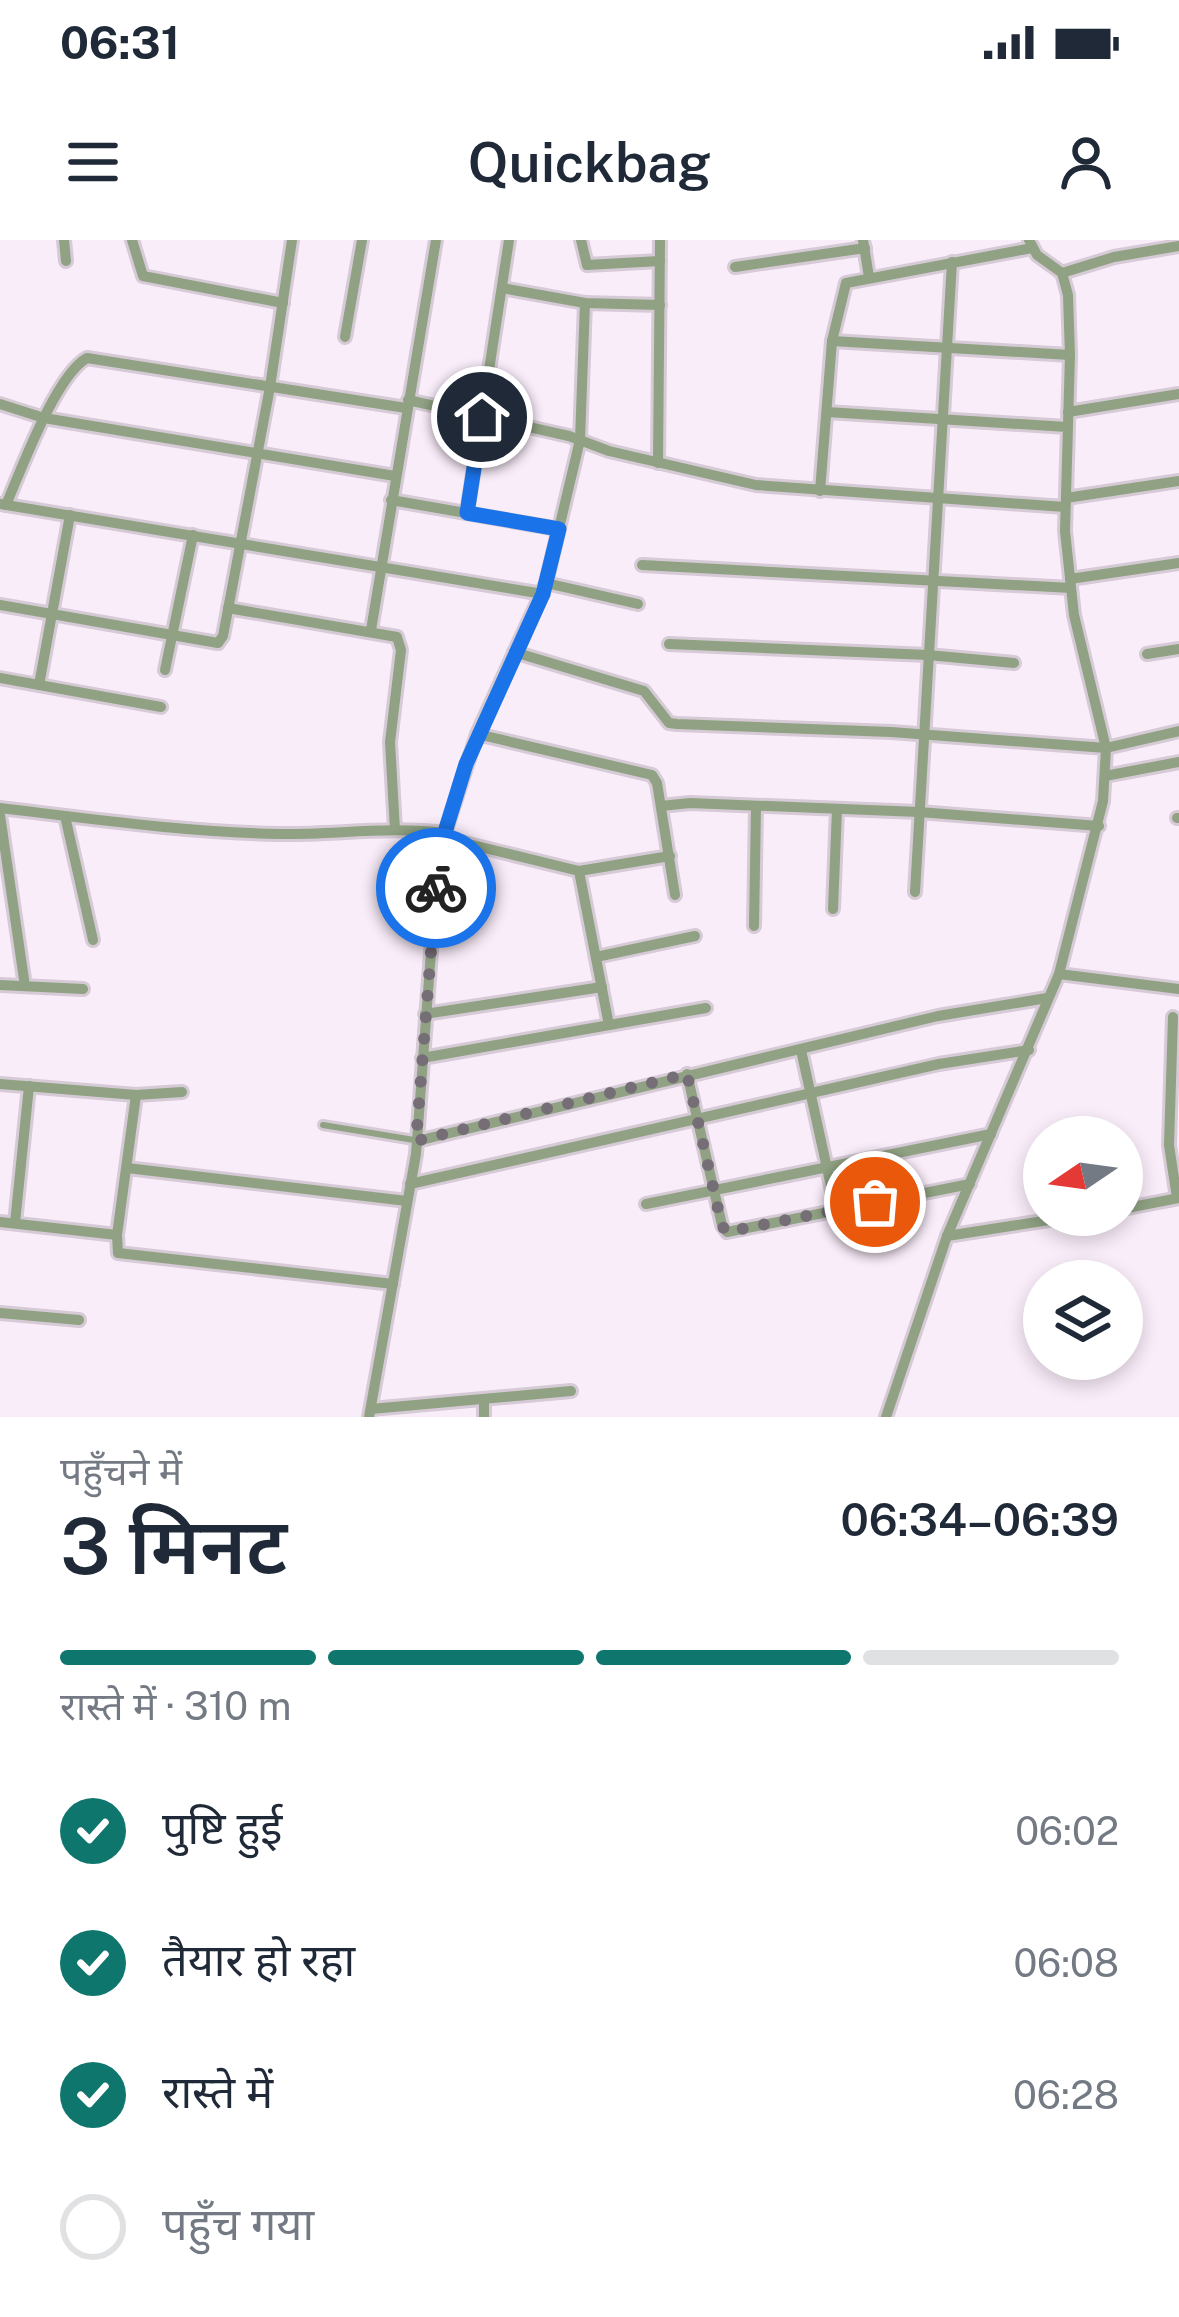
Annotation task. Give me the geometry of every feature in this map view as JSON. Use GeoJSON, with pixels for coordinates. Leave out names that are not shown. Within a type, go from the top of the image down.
{"type":"FeatureCollection","features":[{"type":"Feature","properties":{"kind":"street"},"geometry":{"type":"LineString","coordinates":[[64,240],[66,261]]}},
{"type":"Feature","properties":{"kind":"street"},"geometry":{"type":"LineString","coordinates":[[132,240],[143,276],[283,303]]}},
{"type":"Feature","properties":{"kind":"street"},"geometry":{"type":"LineString","coordinates":[[0,605],[218,643],[270,387],[292,240]]}},
{"type":"Feature","properties":{"kind":"street"},"geometry":{"type":"LineString","coordinates":[[346,337],[362,240]]}},
{"type":"Feature","properties":{"kind":"street"},"geometry":{"type":"LineString","coordinates":[[371,631],[436,240]]}},
{"type":"Feature","properties":{"kind":"street"},"geometry":{"type":"LineString","coordinates":[[467,513],[509,240]]}},
{"type":"Feature","properties":{"kind":"street"},"geometry":{"type":"LineString","coordinates":[[581,240],[587,266],[660,261]]}},
{"type":"Feature","properties":{"kind":"street"},"geometry":{"type":"LineString","coordinates":[[658,463],[660,240]]}},
{"type":"Feature","properties":{"kind":"street"},"geometry":{"type":"LineString","coordinates":[[1112,240],[1114,257]]}},
{"type":"Feature","properties":{"kind":"street"},"geometry":{"type":"LineString","coordinates":[[735,267],[864,244],[869,277]]}},
{"type":"Feature","properties":{"kind":"street"},"geometry":{"type":"LineString","coordinates":[[820,491],[832,341],[846,283],[1031,244],[1062,273],[1068,295],[1070,355],[1065,503],[1070,584],[1106,748],[1099,826],[1059,974],[947,1236],[886,1417]]}},
{"type":"Feature","properties":{"kind":"street"},"geometry":{"type":"LineString","coordinates":[[1062,273],[1114,257],[1179,246]]}},
{"type":"Feature","properties":{"kind":"street"},"geometry":{"type":"LineString","coordinates":[[915,892],[952,262]]}},
{"type":"Feature","properties":{"kind":"street"},"geometry":{"type":"LineString","coordinates":[[502,287],[585,303],[660,304]]}},
{"type":"Feature","properties":{"kind":"street"},"geometry":{"type":"LineString","coordinates":[[571,1391],[370,1413],[416,1141],[444,835],[477,734],[545,588],[580,440],[585,303]]}},
{"type":"Feature","properties":{"kind":"street"},"geometry":{"type":"LineString","coordinates":[[832,341],[1070,355]]}},
{"type":"Feature","properties":{"kind":"street"},"geometry":{"type":"LineString","coordinates":[[638,604],[3,504],[44,418],[77,364],[87,358],[482,417],[756,485],[936,500],[1065,503],[1179,481]]}},
{"type":"Feature","properties":{"kind":"street"},"geometry":{"type":"LineString","coordinates":[[1068,412],[1179,394]]}},
{"type":"Feature","properties":{"kind":"street"},"geometry":{"type":"LineString","coordinates":[[0,404],[44,418],[395,476]]}},
{"type":"Feature","properties":{"kind":"street"},"geometry":{"type":"LineString","coordinates":[[827,412],[1067,427]]}},
{"type":"Feature","properties":{"kind":"street"},"geometry":{"type":"LineString","coordinates":[[391,500],[559,529]]}},
{"type":"Feature","properties":{"kind":"street"},"geometry":{"type":"LineString","coordinates":[[38,685],[70,515]]}},
{"type":"Feature","properties":{"kind":"street"},"geometry":{"type":"LineString","coordinates":[[165,670],[193,535]]}},
{"type":"Feature","properties":{"kind":"street"},"geometry":{"type":"LineString","coordinates":[[642,566],[1070,584],[1179,563]]}},
{"type":"Feature","properties":{"kind":"street"},"geometry":{"type":"LineString","coordinates":[[228,608],[397,637],[390,742],[395,830]]}},
{"type":"Feature","properties":{"kind":"street"},"geometry":{"type":"LineString","coordinates":[[669,644],[1014,663]]}},
{"type":"Feature","properties":{"kind":"street"},"geometry":{"type":"LineString","coordinates":[[1147,654],[1179,649]]}},
{"type":"Feature","properties":{"kind":"street"},"geometry":{"type":"LineString","coordinates":[[514,652],[644,691],[669,723],[1106,748],[1179,731]]}},
{"type":"Feature","properties":{"kind":"street"},"geometry":{"type":"LineString","coordinates":[[0,678],[161,707]]}},
{"type":"Feature","properties":{"kind":"street"},"geometry":{"type":"LineString","coordinates":[[477,734],[644,771],[657,783],[675,895]]}},
{"type":"Feature","properties":{"kind":"street"},"geometry":{"type":"LineString","coordinates":[[1105,776],[1179,762]]}},
{"type":"Feature","properties":{"kind":"street"},"geometry":{"type":"LineString","coordinates":[[661,806],[837,808],[1099,826]]}},
{"type":"Feature","properties":{"kind":"street"},"geometry":{"type":"LineString","coordinates":[[754,926],[756,806]]}},
{"type":"Feature","properties":{"kind":"street"},"geometry":{"type":"LineString","coordinates":[[833,909],[837,808]]}},
{"type":"Feature","properties":{"kind":"street"},"geometry":{"type":"LineString","coordinates":[[25,986],[0,811],[274,834],[395,830],[444,835],[579,872],[670,856]]}},
{"type":"Feature","properties":{"kind":"street"},"geometry":{"type":"LineString","coordinates":[[65,816],[93,940]]}},
{"type":"Feature","properties":{"kind":"street"},"geometry":{"type":"LineString","coordinates":[[579,872],[608,1025]]}},
{"type":"Feature","properties":{"kind":"street"},"geometry":{"type":"LineString","coordinates":[[596,957],[695,936]]}},
{"type":"Feature","properties":{"kind":"street"},"geometry":{"type":"LineString","coordinates":[[1059,974],[1179,988]]}},
{"type":"Feature","properties":{"kind":"street"},"geometry":{"type":"LineString","coordinates":[[0,985],[83,989]]}},
{"type":"Feature","properties":{"kind":"street"},"geometry":{"type":"LineString","coordinates":[[425,1014],[602,987]]}},
{"type":"Feature","properties":{"kind":"street"},"geometry":{"type":"LineString","coordinates":[[416,1141],[938,1016],[1047,998]]}},
{"type":"Feature","properties":{"kind":"street"},"geometry":{"type":"LineString","coordinates":[[422,1058],[706,1008]]}},
{"type":"Feature","properties":{"kind":"street"},"geometry":{"type":"LineString","coordinates":[[1143,1205],[1178,1198],[1169,1145],[1172,1017]]}},
{"type":"Feature","properties":{"kind":"street"},"geometry":{"type":"LineString","coordinates":[[410,1184],[939,1064],[1029,1049]]}},
{"type":"Feature","properties":{"kind":"street"},"geometry":{"type":"LineString","coordinates":[[801,1050],[836,1209]]}},
{"type":"Feature","properties":{"kind":"street"},"geometry":{"type":"LineString","coordinates":[[687,1074],[727,1232],[970,1184]]}},
{"type":"Feature","properties":{"kind":"street"},"geometry":{"type":"LineString","coordinates":[[0,1084],[136,1095],[182,1092]]}},
{"type":"Feature","properties":{"kind":"street"},"geometry":{"type":"LineString","coordinates":[[15,1223],[29,1086]]}},
{"type":"Feature","properties":{"kind":"street"},"geometry":{"type":"LineString","coordinates":[[136,1095],[118,1252],[393,1284]]}},
{"type":"Feature","properties":{"kind":"street"},"geometry":{"type":"LineString","coordinates":[[646,1204],[991,1134]]}},
{"type":"Feature","properties":{"kind":"street"},"geometry":{"type":"LineString","coordinates":[[127,1168],[407,1201]]}},
{"type":"Feature","properties":{"kind":"street"},"geometry":{"type":"LineString","coordinates":[[0,1222],[117,1234]]}},
{"type":"Feature","properties":{"kind":"street"},"geometry":{"type":"LineString","coordinates":[[947,1236],[1023,1224]]}},
{"type":"Feature","properties":{"kind":"street"},"geometry":{"type":"LineString","coordinates":[[0,1313],[79,1320]]}},
{"type":"Feature","properties":{"kind":"street"},"geometry":{"type":"LineString","coordinates":[[484,1399],[484,1417]]}},
{"type":"Feature","properties":{"kind":"lane"},"geometry":{"type":"LineString","coordinates":[[323,1125],[416,1141]]}},
{"type":"Feature","properties":{"kind":"way so far"},"geometry":{"type":"LineString","coordinates":[[436,888],[416,1141],[687,1074],[727,1232],[875,1202]]}},
{"type":"Feature","properties":{"kind":"route"},"geometry":{"type":"LineString","coordinates":[[436,888],[445,832],[466,764],[543,594],[559,529],[467,513],[482,417]]}}]}
